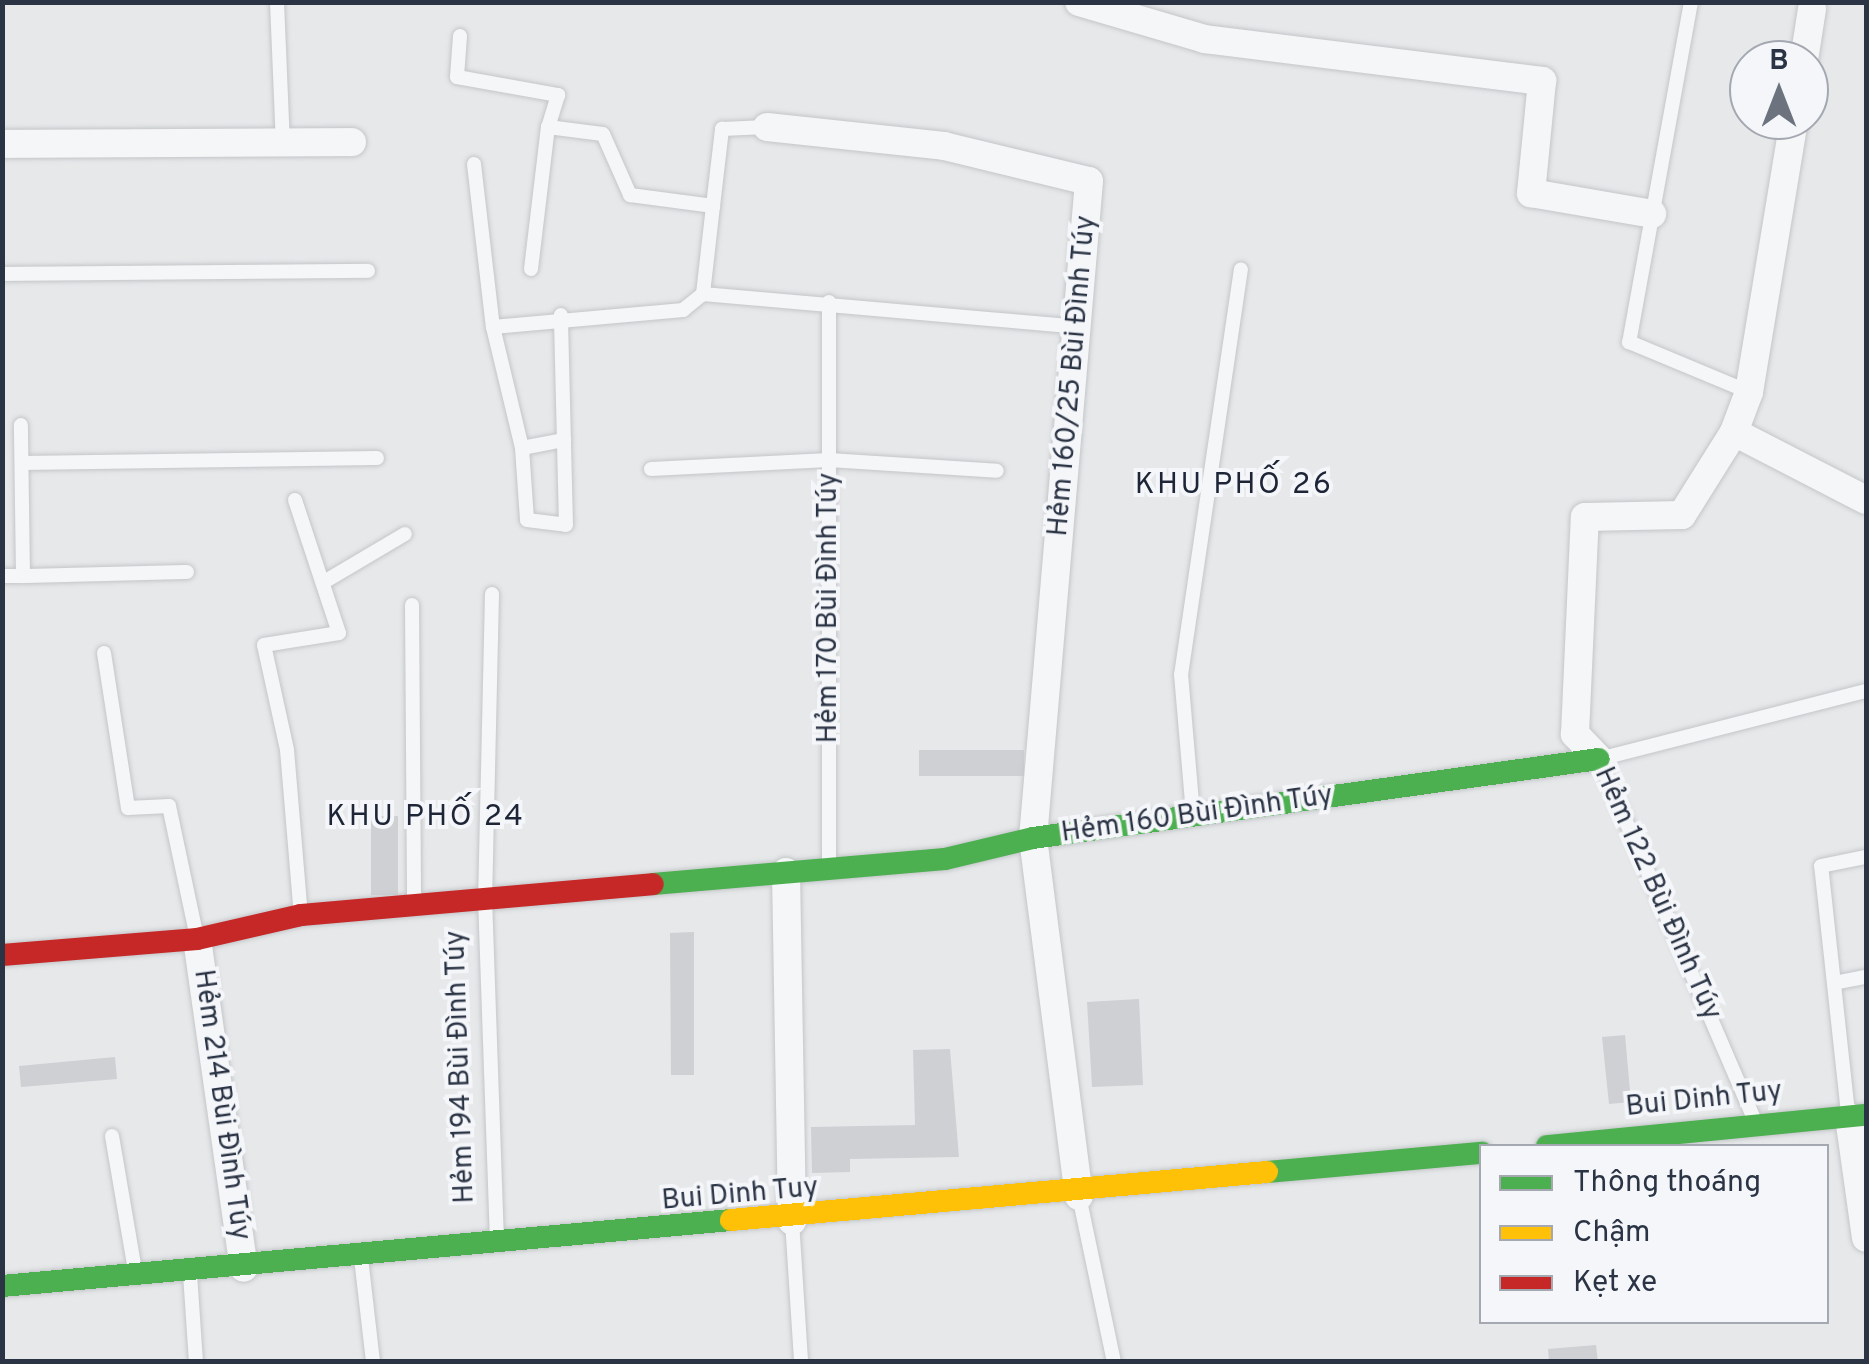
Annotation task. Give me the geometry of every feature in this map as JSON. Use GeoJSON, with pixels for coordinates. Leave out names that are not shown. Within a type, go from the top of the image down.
{"type":"FeatureCollection","features":[{"type":"Feature","properties":{"kind":"street"},"geometry":{"type":"LineString","coordinates":[[1078,2],[1205,39],[1542,81],[1531,193],[1652,214]]}},
{"type":"Feature","properties":{"kind":"street"},"geometry":{"type":"LineString","coordinates":[[1807,40],[1812,9]]}},
{"type":"Feature","properties":{"kind":"street","name":"Hẻm 160/25 Bùi Đình Túy"},"geometry":{"type":"LineString","coordinates":[[768,127],[944,146],[1089,181],[1033,838]]}},
{"type":"Feature","properties":{"kind":"street","name":"Hẻm 122 Bùi Đình Túy"},"geometry":{"type":"LineString","coordinates":[[1599,759],[1576,734],[1585,517],[1682,515],[1734,432],[1749,392],[1791,140]]}},
{"type":"Feature","properties":{"kind":"street"},"geometry":{"type":"LineString","coordinates":[[2,144],[283,146],[352,142]]}},
{"type":"Feature","properties":{"kind":"street"},"geometry":{"type":"LineString","coordinates":[[1734,432],[1866,500]]}},
{"type":"Feature","properties":{"kind":"street","name":"Hẻm 160 Bùi Đình Túy"},"geometry":{"type":"LineString","coordinates":[[1079,1196],[1033,838],[1599,759]]}},
{"type":"Feature","properties":{"kind":"street"},"geometry":{"type":"LineString","coordinates":[[485,898],[945,860],[1033,838]]}},
{"type":"Feature","properties":{"kind":"street"},"geometry":{"type":"LineString","coordinates":[[786,872],[792,1221]]}},
{"type":"Feature","properties":{"kind":"street","name":"Hẻm 194 Bùi Đình Túy"},"geometry":{"type":"LineString","coordinates":[[301,915],[485,898]]}},
{"type":"Feature","properties":{"kind":"street","name":"Hẻm 214 Bùi Đình Túy"},"geometry":{"type":"LineString","coordinates":[[244,1268],[198,939],[301,915]]}},
{"type":"Feature","properties":{"kind":"street"},"geometry":{"type":"LineString","coordinates":[[2,955],[198,939]]}},
{"type":"Feature","properties":{"kind":"street"},"geometry":{"type":"LineString","coordinates":[[1858,1116],[1866,1238]]}},
{"type":"Feature","properties":{"kind":"street","name":"Bui Dinh Tuy"},"geometry":{"type":"LineString","coordinates":[[1566,1144],[1858,1116]]}},
{"type":"Feature","properties":{"kind":"street","name":"Bui Dinh Tuy"},"geometry":{"type":"LineString","coordinates":[[2,1286],[1079,1196],[1479,1154]]}},
{"type":"Feature","properties":{"kind":"lane"},"geometry":{"type":"LineString","coordinates":[[277,2],[283,146]]}},
{"type":"Feature","properties":{"kind":"lane"},"geometry":{"type":"LineString","coordinates":[[1690,2],[1629,342],[1749,392]]}},
{"type":"Feature","properties":{"kind":"lane"},"geometry":{"type":"LineString","coordinates":[[460,36],[457,77],[558,95],[548,126],[531,269]]}},
{"type":"Feature","properties":{"kind":"lane"},"geometry":{"type":"LineString","coordinates":[[548,126],[603,134],[630,195],[713,206]]}},
{"type":"Feature","properties":{"kind":"lane"},"geometry":{"type":"LineString","coordinates":[[493,327],[561,315],[684,310],[703,294],[722,129],[768,127]]}},
{"type":"Feature","properties":{"kind":"lane"},"geometry":{"type":"LineString","coordinates":[[474,164],[493,327],[522,448],[526,520],[566,525],[561,315]]}},
{"type":"Feature","properties":{"kind":"lane"},"geometry":{"type":"LineString","coordinates":[[1193,815],[1181,674],[1241,269]]}},
{"type":"Feature","properties":{"kind":"lane"},"geometry":{"type":"LineString","coordinates":[[2,274],[368,271]]}},
{"type":"Feature","properties":{"kind":"lane"},"geometry":{"type":"LineString","coordinates":[[703,294],[829,302],[1078,327]]}},
{"type":"Feature","properties":{"kind":"lane","name":"Hẻm 170 Bùi Đình Túy"},"geometry":{"type":"LineString","coordinates":[[829,302],[829,869]]}},
{"type":"Feature","properties":{"kind":"lane"},"geometry":{"type":"LineString","coordinates":[[21,426],[23,576]]}},
{"type":"Feature","properties":{"kind":"lane"},"geometry":{"type":"LineString","coordinates":[[522,448],[564,440]]}},
{"type":"Feature","properties":{"kind":"lane"},"geometry":{"type":"LineString","coordinates":[[22,463],[377,458]]}},
{"type":"Feature","properties":{"kind":"lane"},"geometry":{"type":"LineString","coordinates":[[651,469],[829,460],[996,471]]}},
{"type":"Feature","properties":{"kind":"lane"},"geometry":{"type":"LineString","coordinates":[[295,500],[339,633],[264,646],[287,750],[301,915]]}},
{"type":"Feature","properties":{"kind":"lane"},"geometry":{"type":"LineString","coordinates":[[324,582],[404,534]]}},
{"type":"Feature","properties":{"kind":"lane"},"geometry":{"type":"LineString","coordinates":[[2,576],[187,572]]}},
{"type":"Feature","properties":{"kind":"lane"},"geometry":{"type":"LineString","coordinates":[[485,898],[492,594]]}},
{"type":"Feature","properties":{"kind":"lane","name":"Hẻm 194 Bùi Đình Túy"},"geometry":{"type":"LineString","coordinates":[[412,605],[414,904]]}},
{"type":"Feature","properties":{"kind":"lane"},"geometry":{"type":"LineString","coordinates":[[104,653],[128,808],[169,806],[198,939]]}},
{"type":"Feature","properties":{"kind":"lane"},"geometry":{"type":"LineString","coordinates":[[1599,759],[1866,691]]}},
{"type":"Feature","properties":{"kind":"lane","name":"Hẻm 122 Bùi Đình Túy"},"geometry":{"type":"LineString","coordinates":[[1599,759],[1756,1124]]}},
{"type":"Feature","properties":{"kind":"lane"},"geometry":{"type":"LineString","coordinates":[[1858,1116],[1834,983],[1821,866],[1866,857]]}},
{"type":"Feature","properties":{"kind":"lane","name":"Hẻm 194 Bùi Đình Túy"},"geometry":{"type":"LineString","coordinates":[[485,898],[497,1246]]}},
{"type":"Feature","properties":{"kind":"lane"},"geometry":{"type":"LineString","coordinates":[[1834,983],[1866,977]]}},
{"type":"Feature","properties":{"kind":"lane"},"geometry":{"type":"LineString","coordinates":[[112,1136],[136,1277]]}},
{"type":"Feature","properties":{"kind":"lane"},"geometry":{"type":"LineString","coordinates":[[1079,1196],[1114,1362]]}},
{"type":"Feature","properties":{"kind":"lane"},"geometry":{"type":"LineString","coordinates":[[792,1221],[801,1362]]}},
{"type":"Feature","properties":{"kind":"lane"},"geometry":{"type":"LineString","coordinates":[[361,1258],[373,1362]]}},
{"type":"Feature","properties":{"kind":"lane"},"geometry":{"type":"LineString","coordinates":[[190,1273],[196,1362]]}},
{"type":"Feature","properties":{"kind":"building"},"geometry":{"type":"Polygon","coordinates":[[[919,750],[1024,750],[1024,776],[919,776],[919,750]]]}},
{"type":"Feature","properties":{"kind":"building"},"geometry":{"type":"Polygon","coordinates":[[[371,816],[398,816],[398,895],[371,895],[371,816]]]}},
{"type":"Feature","properties":{"kind":"building"},"geometry":{"type":"Polygon","coordinates":[[[694,932],[694,1075],[671,1075],[670,933],[694,932]]]}},
{"type":"Feature","properties":{"kind":"building"},"geometry":{"type":"Polygon","coordinates":[[[1139,999],[1143,1085],[1092,1087],[1087,1002],[1139,999]]]}},
{"type":"Feature","properties":{"kind":"building"},"geometry":{"type":"Polygon","coordinates":[[[1625,1035],[1631,1102],[1609,1104],[1602,1037],[1625,1035]]]}},
{"type":"Feature","properties":{"kind":"building"},"geometry":{"type":"Polygon","coordinates":[[[950,1049],[959,1157],[850,1159],[850,1172],[812,1173],[811,1127],[915,1125],[913,1050],[950,1049]]]}},
{"type":"Feature","properties":{"kind":"building"},"geometry":{"type":"Polygon","coordinates":[[[115,1057],[117,1079],[21,1087],[19,1066],[115,1057]]]}},
{"type":"Feature","properties":{"kind":"building"},"geometry":{"type":"Polygon","coordinates":[[[1596,1345],[1598,1362],[1549,1362],[1548,1349],[1596,1345]]]}},
{"type":"Feature","properties":{"kind":"traffic: fast"},"geometry":{"type":"LineString","coordinates":[[653,884],[945,859],[1033,838],[1599,759]]}},
{"type":"Feature","properties":{"kind":"traffic: fast"},"geometry":{"type":"LineString","coordinates":[[1568,1144],[1866,1115]]}},
{"type":"Feature","properties":{"kind":"traffic: fast"},"geometry":{"type":"LineString","coordinates":[[1267,1172],[1479,1153]]}},
{"type":"Feature","properties":{"kind":"traffic: fast"},"geometry":{"type":"LineString","coordinates":[[2,1286],[731,1220]]}},
{"type":"Feature","properties":{"kind":"traffic: slow"},"geometry":{"type":"LineString","coordinates":[[731,1220],[1267,1172]]}},
{"type":"Feature","properties":{"kind":"traffic: jam"},"geometry":{"type":"LineString","coordinates":[[2,955],[197,939],[301,915],[653,884]]}},
{"type":"Feature","properties":{"kind":"district","name":"KHU PHỐ 26"},"geometry":{"type":"Point","coordinates":[1234,486]}},
{"type":"Feature","properties":{"kind":"district","name":"KHU PHỐ 24"},"geometry":{"type":"Point","coordinates":[426,818]}}]}
